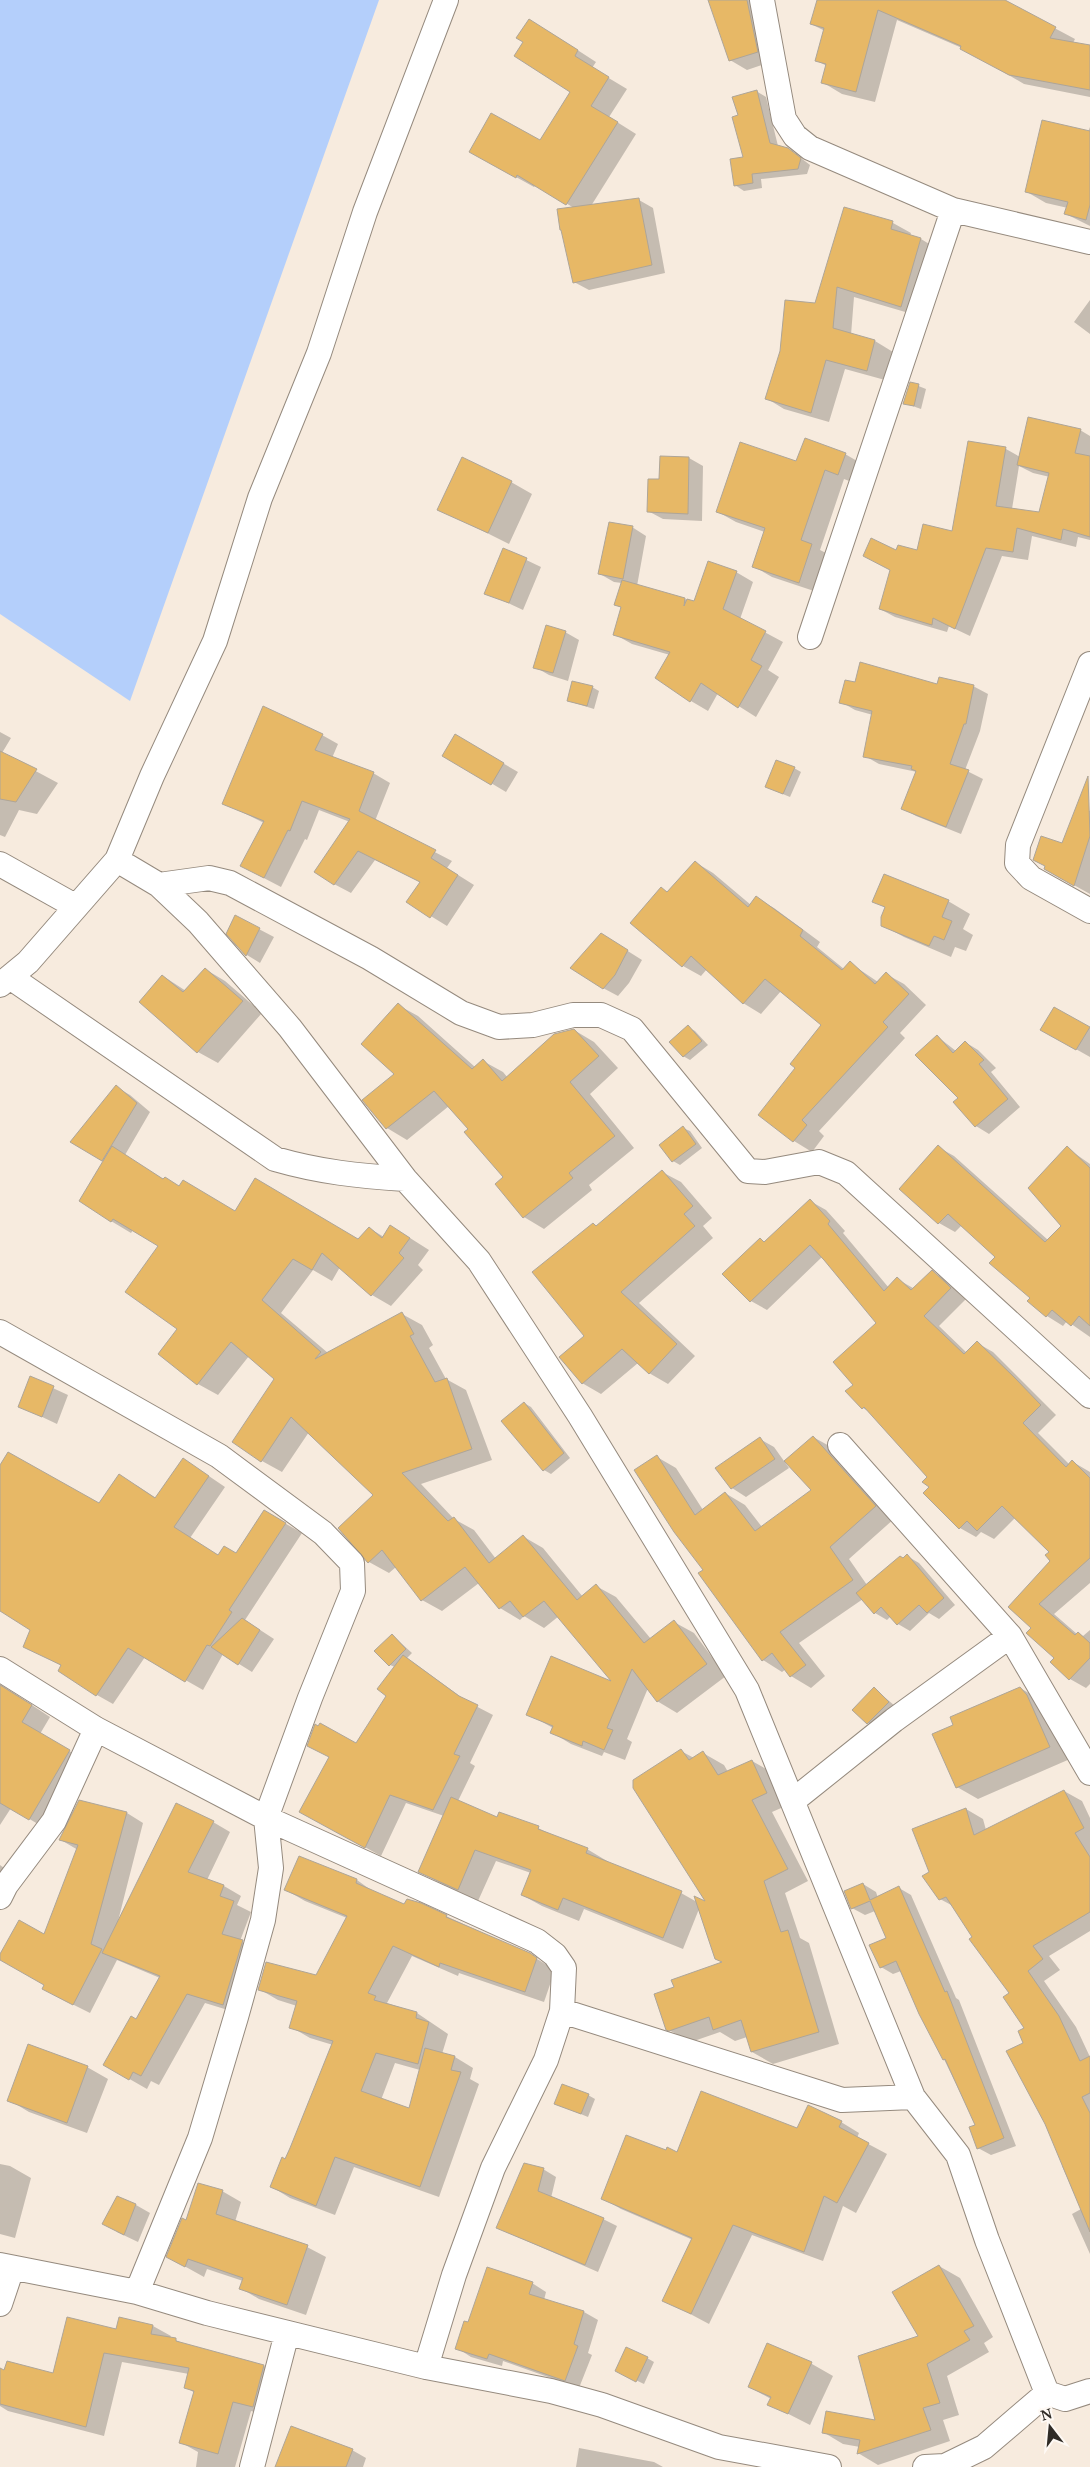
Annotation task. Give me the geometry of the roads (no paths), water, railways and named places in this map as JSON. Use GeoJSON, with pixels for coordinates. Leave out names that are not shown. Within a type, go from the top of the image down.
{"type":"FeatureCollection","features":[{"type":"Feature","properties":{"kind":"street"},"geometry":{"type":"LineString","coordinates":[[405,1179],[342,1175],[310,1170],[275,1159],[5,981],[28,962],[117,860],[152,776],[215,640],[260,498],[319,353],[365,212],[446,0]]}},
{"type":"Feature","properties":{"kind":"street"},"geometry":{"type":"LineString","coordinates":[[762,0],[784,119],[795,136],[810,148],[953,210],[1090,242]]}},
{"type":"Feature","properties":{"kind":"street"},"geometry":{"type":"LineString","coordinates":[[810,637],[953,210]]}},
{"type":"Feature","properties":{"kind":"street"},"geometry":{"type":"LineString","coordinates":[[1090,664],[1018,845],[1017,863],[1031,878],[1090,911]]}},
{"type":"Feature","properties":{"kind":"street"},"geometry":{"type":"LineString","coordinates":[[117,860],[159,886],[198,922],[290,1028],[405,1179],[479,1262],[580,1416],[747,1690],[794,1800],[913,2097],[958,2155],[987,2240],[1047,2394]]}},
{"type":"Feature","properties":{"kind":"street"},"geometry":{"type":"LineString","coordinates":[[0,864],[75,906]]}},
{"type":"Feature","properties":{"kind":"street"},"geometry":{"type":"LineString","coordinates":[[159,886],[209,878],[230,883],[370,958],[461,1013],[499,1027],[533,1025],[573,1014],[601,1015],[632,1029],[748,1171],[765,1172],[819,1162],[846,1173],[1090,1396]]}},
{"type":"Feature","properties":{"kind":"street"},"geometry":{"type":"LineString","coordinates":[[0,1332],[219,1456],[323,1532],[352,1564],[353,1591],[310,1698],[266,1818],[271,1868],[261,1929],[200,2138],[136,2292]]}},
{"type":"Feature","properties":{"kind":"street"},"geometry":{"type":"LineString","coordinates":[[840,1445],[1010,1636],[1090,1773]]}},
{"type":"Feature","properties":{"kind":"street"},"geometry":{"type":"LineString","coordinates":[[794,1800],[894,1720],[1010,1636]]}},
{"type":"Feature","properties":{"kind":"street"},"geometry":{"type":"LineString","coordinates":[[0,1669],[96,1729],[266,1818],[537,1941],[555,1954],[564,1968],[562,2011],[546,2060],[493,2168],[454,2275],[426,2367]]}},
{"type":"Feature","properties":{"kind":"street"},"geometry":{"type":"LineString","coordinates":[[0,1897],[6,1885],[54,1820],[96,1729]]}},
{"type":"Feature","properties":{"kind":"street"},"geometry":{"type":"LineString","coordinates":[[562,2011],[842,2100],[913,2097]]}},
{"type":"Feature","properties":{"kind":"street"},"geometry":{"type":"LineString","coordinates":[[0,2304],[6,2266],[136,2292],[207,2313],[426,2367],[551,2391],[602,2405],[719,2447],[829,2467]]}},
{"type":"Feature","properties":{"kind":"street"},"geometry":{"type":"LineString","coordinates":[[252,2467],[287,2333]]}},
{"type":"Feature","properties":{"kind":"street"},"geometry":{"type":"LineString","coordinates":[[1047,2394],[1065,2399],[1090,2391]]}},
{"type":"Feature","properties":{"kind":"street"},"geometry":{"type":"LineString","coordinates":[[925,2467],[945,2466],[984,2447],[1047,2394]]}},
{"type":"Feature","properties":{"kind":"water"},"geometry":{"type":"Polygon","coordinates":[[[0,0],[379,0],[130,701],[0,614],[0,0]]]}}]}
